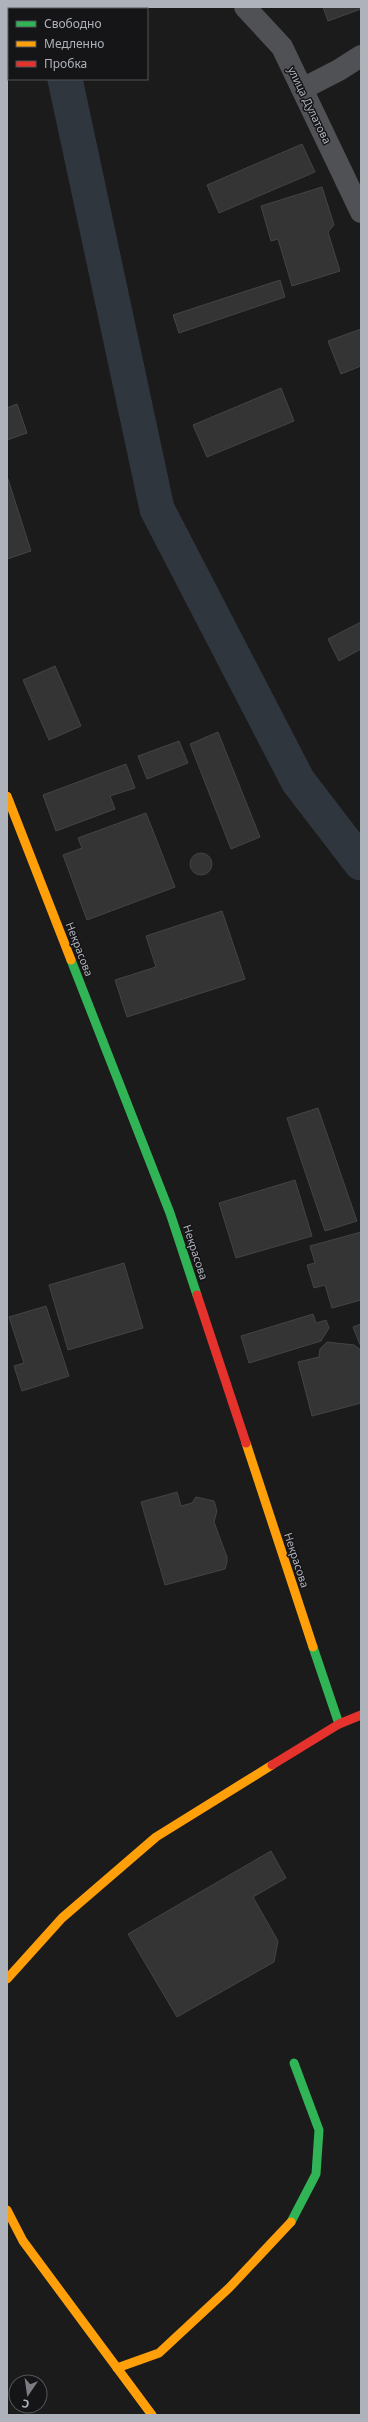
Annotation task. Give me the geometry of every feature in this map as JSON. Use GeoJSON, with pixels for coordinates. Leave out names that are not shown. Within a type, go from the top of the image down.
{"type":"FeatureCollection","features":[{"type":"Feature","properties":{"kind":"street","name":"улица Дулатова"},"geometry":{"type":"LineString","coordinates":[[245,7],[282,47],[304,88],[361,212]]}},
{"type":"Feature","properties":{"kind":"street"},"geometry":{"type":"LineString","coordinates":[[304,88],[339,70],[361,56]]}},
{"type":"Feature","properties":{"kind":"street","name":"Некрасова"},"geometry":{"type":"LineString","coordinates":[[7,796],[170,1213],[339,1724]]}},
{"type":"Feature","properties":{"kind":"street"},"geometry":{"type":"LineString","coordinates":[[7,1979],[62,1918],[156,1837],[339,1724],[361,1715]]}},
{"type":"Feature","properties":{"kind":"street"},"geometry":{"type":"LineString","coordinates":[[117,2368],[159,2353],[229,2288],[291,2222],[316,2174],[319,2130],[294,2063]]}},
{"type":"Feature","properties":{"kind":"street"},"geometry":{"type":"LineString","coordinates":[[7,2210],[23,2242],[152,2415]]}},
{"type":"Feature","properties":{"kind":"building"},"geometry":{"type":"Polygon","coordinates":[[[323,7],[361,7],[361,9],[328,21],[323,7]]]}},
{"type":"Feature","properties":{"kind":"building"},"geometry":{"type":"Polygon","coordinates":[[[302,144],[315,172],[219,213],[207,185],[302,144]]]}},
{"type":"Feature","properties":{"kind":"building"},"geometry":{"type":"Polygon","coordinates":[[[322,187],[334,225],[328,232],[340,271],[292,286],[278,239],[271,241],[261,206],[322,187]]]}},
{"type":"Feature","properties":{"kind":"building"},"geometry":{"type":"Polygon","coordinates":[[[280,280],[285,297],[179,333],[173,315],[280,280]]]}},
{"type":"Feature","properties":{"kind":"building"},"geometry":{"type":"Polygon","coordinates":[[[361,329],[361,366],[341,374],[328,341],[361,329]]]}},
{"type":"Feature","properties":{"kind":"building"},"geometry":{"type":"Polygon","coordinates":[[[281,388],[294,421],[207,457],[193,425],[281,388]]]}},
{"type":"Feature","properties":{"kind":"building"},"geometry":{"type":"Polygon","coordinates":[[[17,404],[27,433],[7,440],[7,408],[17,404]]]}},
{"type":"Feature","properties":{"kind":"building"},"geometry":{"type":"Polygon","coordinates":[[[7,476],[31,551],[7,559],[7,476]]]}},
{"type":"Feature","properties":{"kind":"building"},"geometry":{"type":"Polygon","coordinates":[[[361,622],[361,649],[339,661],[328,639],[361,622]]]}},
{"type":"Feature","properties":{"kind":"building"},"geometry":{"type":"Polygon","coordinates":[[[55,666],[81,726],[49,740],[23,680],[55,666]]]}},
{"type":"Feature","properties":{"kind":"building"},"geometry":{"type":"Polygon","coordinates":[[[218,732],[260,837],[231,849],[190,744],[218,732]]]}},
{"type":"Feature","properties":{"kind":"building"},"geometry":{"type":"Polygon","coordinates":[[[179,741],[188,763],[147,779],[138,756],[179,741]]]}},
{"type":"Feature","properties":{"kind":"building"},"geometry":{"type":"Polygon","coordinates":[[[126,764],[135,788],[110,796],[115,809],[56,831],[43,795],[126,764]]]}},
{"type":"Feature","properties":{"kind":"building"},"geometry":{"type":"Polygon","coordinates":[[[146,813],[175,887],[87,920],[63,855],[82,848],[78,838],[146,813]]]}},
{"type":"Feature","properties":{"kind":"building"},"geometry":{"type":"Polygon","coordinates":[[[201,853],[209,856],[212,864],[209,872],[201,875],[193,872],[190,864],[193,856],[201,853]]]}},
{"type":"Feature","properties":{"kind":"building"},"geometry":{"type":"Polygon","coordinates":[[[222,911],[245,979],[127,1017],[115,980],[156,967],[146,936],[222,911]]]}},
{"type":"Feature","properties":{"kind":"building"},"geometry":{"type":"Polygon","coordinates":[[[318,1108],[357,1221],[325,1231],[287,1118],[318,1108]]]}},
{"type":"Feature","properties":{"kind":"building"},"geometry":{"type":"Polygon","coordinates":[[[295,1180],[312,1236],[236,1258],[219,1203],[295,1180]]]}},
{"type":"Feature","properties":{"kind":"building"},"geometry":{"type":"Polygon","coordinates":[[[361,1232],[361,1300],[332,1308],[325,1285],[314,1288],[307,1265],[315,1263],[310,1246],[361,1232]]]}},
{"type":"Feature","properties":{"kind":"building"},"geometry":{"type":"Polygon","coordinates":[[[124,1263],[143,1328],[68,1350],[49,1285],[124,1263]]]}},
{"type":"Feature","properties":{"kind":"building"},"geometry":{"type":"Polygon","coordinates":[[[46,1306],[69,1376],[22,1391],[14,1366],[24,1363],[9,1317],[46,1306]]]}},
{"type":"Feature","properties":{"kind":"building"},"geometry":{"type":"Polygon","coordinates":[[[313,1314],[316,1323],[326,1320],[329,1328],[321,1341],[249,1363],[241,1336],[313,1314]]]}},
{"type":"Feature","properties":{"kind":"building"},"geometry":{"type":"Polygon","coordinates":[[[361,1324],[361,1347],[353,1327],[361,1324]]]}},
{"type":"Feature","properties":{"kind":"building"},"geometry":{"type":"Polygon","coordinates":[[[327,1342],[354,1345],[361,1350],[361,1403],[312,1416],[298,1362],[319,1357],[320,1349],[327,1342]]]}},
{"type":"Feature","properties":{"kind":"building"},"geometry":{"type":"Polygon","coordinates":[[[177,1492],[181,1506],[192,1503],[196,1497],[214,1501],[217,1511],[214,1522],[227,1557],[227,1562],[225,1569],[165,1585],[141,1502],[177,1492]]]}},
{"type":"Feature","properties":{"kind":"building"},"geometry":{"type":"Polygon","coordinates":[[[271,1851],[286,1878],[253,1897],[278,1941],[274,1962],[177,2017],[128,1934],[271,1851]]]}},
{"type":"Feature","properties":{"kind":"waterway"},"geometry":{"type":"LineString","coordinates":[[65,80],[157,509],[298,781],[361,863]]}},
{"type":"Feature","properties":{"kind":"traffic: fast"},"geometry":{"type":"LineString","coordinates":[[71,960],[170,1213],[197,1295]]}},
{"type":"Feature","properties":{"kind":"traffic: fast"},"geometry":{"type":"LineString","coordinates":[[313,1647],[339,1724]]}},
{"type":"Feature","properties":{"kind":"traffic: fast"},"geometry":{"type":"LineString","coordinates":[[291,2222],[316,2174],[319,2130],[294,2063]]}},
{"type":"Feature","properties":{"kind":"traffic: slow"},"geometry":{"type":"LineString","coordinates":[[7,796],[71,960]]}},
{"type":"Feature","properties":{"kind":"traffic: slow"},"geometry":{"type":"LineString","coordinates":[[246,1443],[313,1647]]}},
{"type":"Feature","properties":{"kind":"traffic: slow"},"geometry":{"type":"LineString","coordinates":[[7,1979],[62,1918],[156,1837],[272,1765]]}},
{"type":"Feature","properties":{"kind":"traffic: slow"},"geometry":{"type":"LineString","coordinates":[[7,2210],[23,2241],[152,2415]]}},
{"type":"Feature","properties":{"kind":"traffic: slow"},"geometry":{"type":"LineString","coordinates":[[117,2368],[159,2353],[229,2288],[291,2222]]}},
{"type":"Feature","properties":{"kind":"traffic: jam"},"geometry":{"type":"LineString","coordinates":[[197,1295],[246,1443]]}},
{"type":"Feature","properties":{"kind":"traffic: jam"},"geometry":{"type":"LineString","coordinates":[[272,1765],[339,1724],[361,1715]]}}]}
